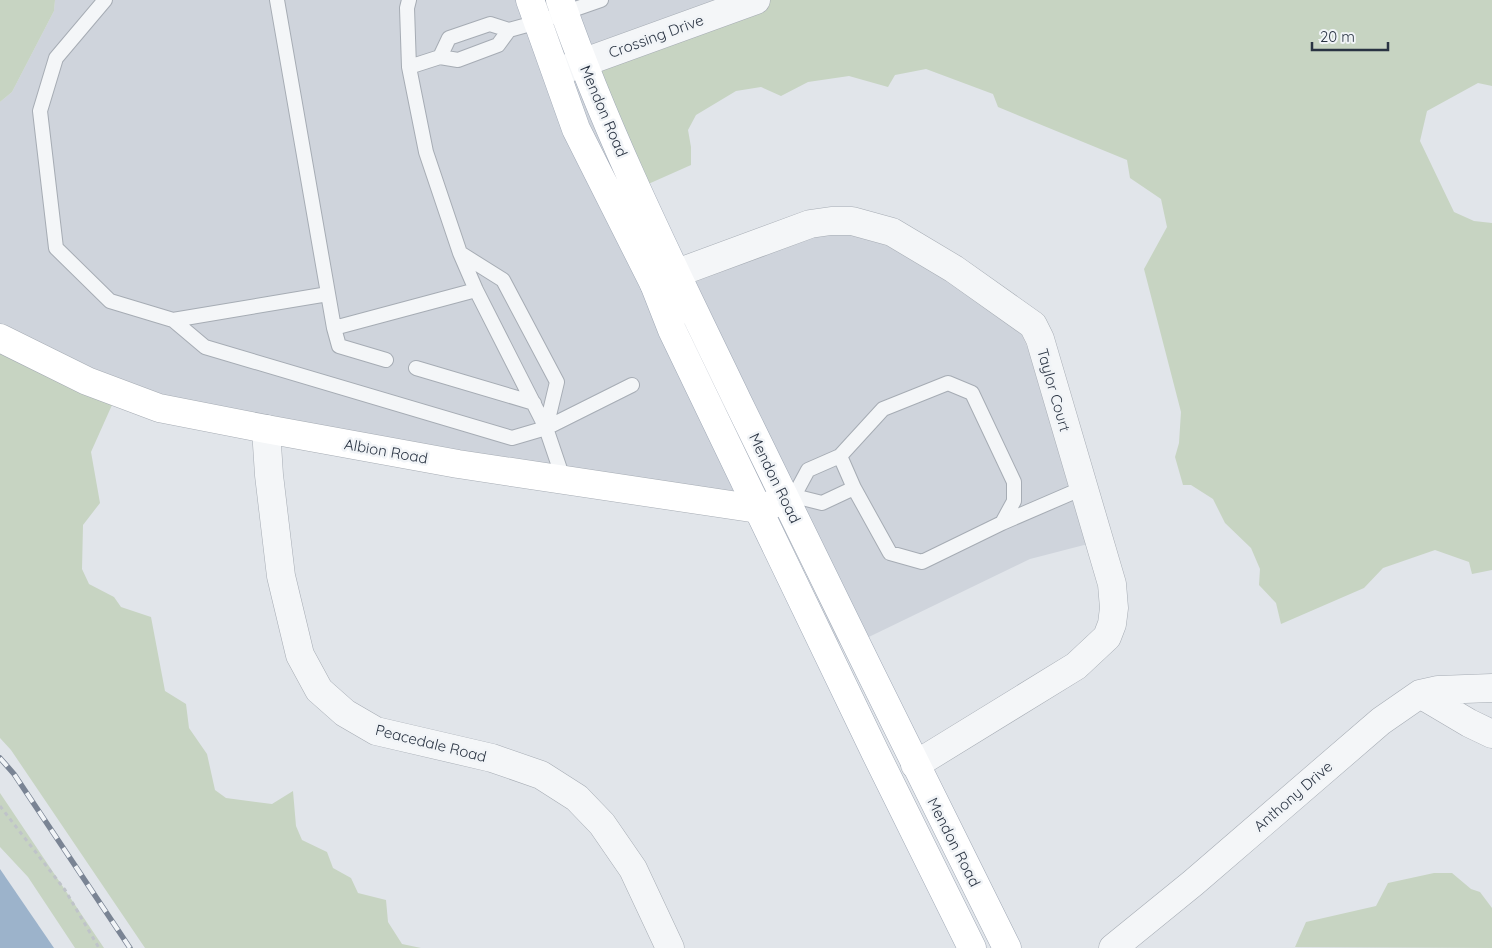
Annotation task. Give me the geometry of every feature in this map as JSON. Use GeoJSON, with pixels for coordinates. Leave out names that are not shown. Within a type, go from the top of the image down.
{"type":"FeatureCollection","features":[{"type":"Feature","properties":{"kind":"main road","name":"Mendon Road"},"geometry":{"type":"LineString","coordinates":[[563,6],[636,188],[666,279],[672,330],[875,752],[972,948]]}},
{"type":"Feature","properties":{"kind":"main road","name":"Mendon Road"},"geometry":{"type":"LineString","coordinates":[[534,11],[576,129],[666,279],[790,498],[915,765],[1007,948]]}},
{"type":"Feature","properties":{"kind":"main road","name":"Albion Road"},"geometry":{"type":"LineString","coordinates":[[0,338],[87,381],[159,408],[458,464],[758,509],[790,498]]}},
{"type":"Feature","properties":{"kind":"street","name":"Crossing Drive"},"geometry":{"type":"LineString","coordinates":[[556,72],[756,0]]}},
{"type":"Feature","properties":{"kind":"street","name":"Taylor Court"},"geometry":{"type":"LineString","coordinates":[[666,279],[810,224],[852,221],[892,232],[954,269],[1033,325],[1040,339],[1112,584],[1114,608],[1112,624],[1107,637],[1076,666],[915,765]]}},
{"type":"Feature","properties":{"kind":"street","name":"Peacedale Road"},"geometry":{"type":"LineString","coordinates":[[266,429],[269,475],[281,576],[300,655],[319,690],[344,713],[376,731],[492,758],[541,775],[577,798],[602,824],[633,869],[670,948]]}},
{"type":"Feature","properties":{"kind":"street","name":"Anthony Drive"},"geometry":{"type":"LineString","coordinates":[[1113,948],[1193,883],[1381,721],[1420,694],[1438,690],[1492,688]]}},
{"type":"Feature","properties":{"kind":"street"},"geometry":{"type":"LineString","coordinates":[[1420,694],[1469,723],[1492,734]]}},
{"type":"Feature","properties":{"kind":"lane"},"geometry":{"type":"LineString","coordinates":[[105,0],[56,58],[40,111],[56,248],[110,301],[173,320],[205,347],[512,438],[546,428],[632,385]]}},
{"type":"Feature","properties":{"kind":"lane"},"geometry":{"type":"LineString","coordinates":[[278,0],[328,294],[339,346],[386,360]]}},
{"type":"Feature","properties":{"kind":"lane"},"geometry":{"type":"LineString","coordinates":[[409,0],[407,8],[409,67],[426,152],[460,253],[476,290],[546,428],[564,481]]}},
{"type":"Feature","properties":{"kind":"lane"},"geometry":{"type":"LineString","coordinates":[[409,67],[440,57],[458,60],[498,45],[509,30],[534,11],[601,0]]}},
{"type":"Feature","properties":{"kind":"lane"},"geometry":{"type":"LineString","coordinates":[[440,57],[449,38],[490,24],[509,30]]}},
{"type":"Feature","properties":{"kind":"lane"},"geometry":{"type":"LineString","coordinates":[[460,253],[503,280],[557,382],[546,428]]}},
{"type":"Feature","properties":{"kind":"lane"},"geometry":{"type":"LineString","coordinates":[[334,328],[476,290]]}},
{"type":"Feature","properties":{"kind":"lane"},"geometry":{"type":"LineString","coordinates":[[173,320],[328,294]]}},
{"type":"Feature","properties":{"kind":"lane"},"geometry":{"type":"LineString","coordinates":[[416,368],[534,403]]}},
{"type":"Feature","properties":{"kind":"lane"},"geometry":{"type":"LineString","coordinates":[[854,488],[822,502],[790,498],[808,470],[840,456],[883,409],[948,383],[972,393],[1014,482],[1014,501],[1002,523]]}},
{"type":"Feature","properties":{"kind":"lane"},"geometry":{"type":"LineString","coordinates":[[840,456],[854,488],[890,553],[922,562],[1002,523],[1083,488]]}},
{"type":"Feature","properties":{"kind":"path"},"geometry":{"type":"LineString","coordinates":[[0,806],[65,890],[99,948]]}},
{"type":"Feature","properties":{"kind":"shaded area"},"geometry":{"type":"Polygon","coordinates":[[[55,0],[747,0],[575,67],[665,275],[823,227],[850,229],[916,259],[1020,331],[1029,351],[1088,544],[1030,559],[844,649],[837,640],[782,522],[774,515],[270,440],[0,345],[0,102],[12,92],[54,11],[55,0]]]}},
{"type":"Feature","properties":{"kind":"green space"},"geometry":{"type":"Polygon","coordinates":[[[0,0],[55,0],[54,11],[12,92],[0,102],[0,0]]]}},
{"type":"Feature","properties":{"kind":"green space"},"geometry":{"type":"Polygon","coordinates":[[[747,0],[1492,0],[1492,86],[1478,83],[1427,111],[1420,141],[1454,212],[1474,221],[1492,223],[1492,570],[1472,574],[1469,562],[1435,550],[1383,568],[1364,588],[1281,624],[1276,603],[1259,585],[1260,569],[1251,548],[1225,523],[1213,499],[1191,485],[1183,485],[1175,457],[1179,443],[1181,412],[1144,269],[1167,227],[1161,199],[1130,178],[1127,160],[998,107],[993,94],[926,69],[895,75],[888,87],[849,76],[808,82],[781,96],[761,87],[736,91],[696,115],[688,130],[691,147],[691,165],[637,189],[575,75],[747,0]]]}},
{"type":"Feature","properties":{"kind":"green space"},"geometry":{"type":"Polygon","coordinates":[[[0,345],[113,399],[91,452],[100,503],[83,525],[82,569],[89,584],[114,597],[121,607],[151,617],[165,691],[186,704],[189,728],[207,754],[215,790],[226,798],[272,804],[293,791],[296,826],[302,840],[327,852],[333,868],[351,878],[358,893],[386,900],[388,922],[402,944],[421,948],[145,948],[11,750],[0,738],[0,345]]]}},
{"type":"Feature","properties":{"kind":"green space"},"geometry":{"type":"Polygon","coordinates":[[[0,793],[104,948],[75,948],[28,877],[0,847],[0,793]]]}},
{"type":"Feature","properties":{"kind":"green space"},"geometry":{"type":"Polygon","coordinates":[[[1434,873],[1452,873],[1471,889],[1480,892],[1492,908],[1492,948],[1295,947],[1306,922],[1376,906],[1388,883],[1434,873]]]}},
{"type":"Feature","properties":{"kind":"water"},"geometry":{"type":"Polygon","coordinates":[[[0,869],[54,948],[0,948],[0,869]]]}},
{"type":"Feature","properties":{"kind":"railway"},"geometry":{"type":"LineString","coordinates":[[0,758],[14,774],[130,948]]}}]}
